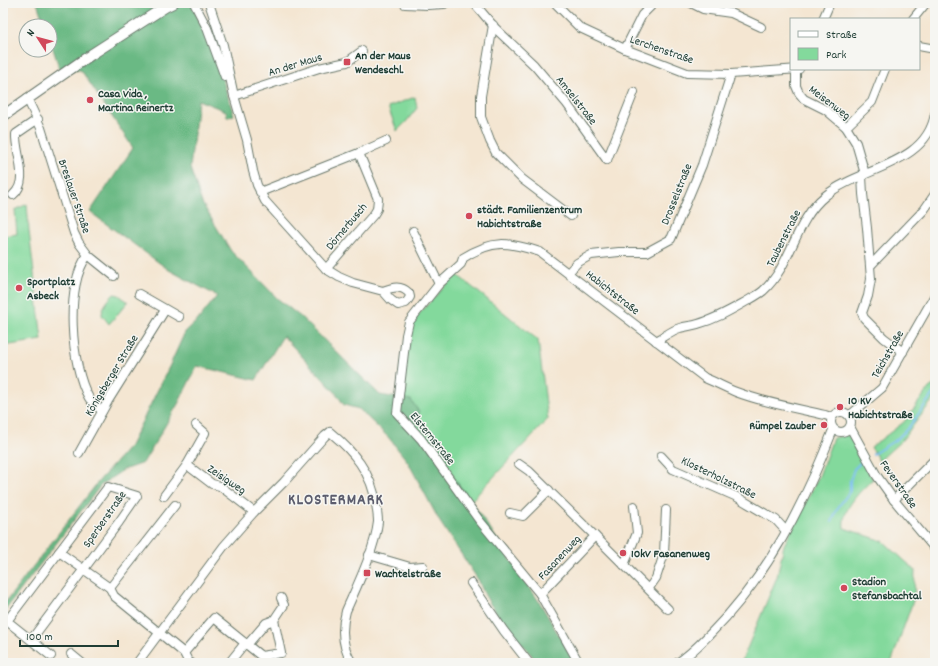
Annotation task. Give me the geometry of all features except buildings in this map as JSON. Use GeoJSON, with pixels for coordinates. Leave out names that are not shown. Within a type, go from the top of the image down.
{"type":"FeatureCollection","features":[{"type":"Feature","properties":{"kind":"main road"},"geometry":{"type":"LineString","coordinates":[[3,116],[27,98],[173,3]]}},
{"type":"Feature","properties":{"kind":"main road"},"geometry":{"type":"LineString","coordinates":[[405,3],[444,3]]}},
{"type":"Feature","properties":{"kind":"street"},"geometry":{"type":"LineString","coordinates":[[194,3],[207,28],[234,96]]}},
{"type":"Feature","properties":{"kind":"street"},"geometry":{"type":"LineString","coordinates":[[209,3],[222,45],[234,96]]}},
{"type":"Feature","properties":{"kind":"street","name":"Amselstraße"},"geometry":{"type":"LineString","coordinates":[[474,3],[493,25],[534,65],[562,98],[607,160],[634,92]]}},
{"type":"Feature","properties":{"kind":"street","name":"Lerchenstraße"},"geometry":{"type":"LineString","coordinates":[[555,3],[580,28],[625,49],[687,73],[731,74],[790,69]]}},
{"type":"Feature","properties":{"kind":"street"},"geometry":{"type":"LineString","coordinates":[[625,49],[642,15],[654,3]]}},
{"type":"Feature","properties":{"kind":"street"},"geometry":{"type":"LineString","coordinates":[[691,3],[703,10],[731,13],[761,27]]}},
{"type":"Feature","properties":{"kind":"street"},"geometry":{"type":"LineString","coordinates":[[823,18],[830,3]]}},
{"type":"Feature","properties":{"kind":"street"},"geometry":{"type":"LineString","coordinates":[[914,18],[926,3]]}},
{"type":"Feature","properties":{"kind":"street"},"geometry":{"type":"LineString","coordinates":[[493,25],[481,96],[481,117],[490,142],[496,153],[522,179],[571,216]]}},
{"type":"Feature","properties":{"kind":"street"},"geometry":{"type":"LineString","coordinates":[[920,46],[935,49]]}},
{"type":"Feature","properties":{"kind":"street","name":"An der Maus"},"geometry":{"type":"LineString","coordinates":[[234,96],[319,68],[347,62],[362,51]]}},
{"type":"Feature","properties":{"kind":"street","name":"Meisenweg"},"geometry":{"type":"LineString","coordinates":[[796,70],[796,86],[799,93],[804,99],[826,110],[846,128],[856,143],[864,175],[862,194],[872,279],[862,313],[864,318],[884,338],[903,352]]}},
{"type":"Feature","properties":{"kind":"street"},"geometry":{"type":"LineString","coordinates":[[846,128],[872,102],[886,70]]}},
{"type":"Feature","properties":{"kind":"street","name":"Drosselstraße"},"geometry":{"type":"LineString","coordinates":[[568,273],[577,263],[591,255],[620,252],[647,252],[671,239],[702,165],[731,74]]}},
{"type":"Feature","properties":{"kind":"street","name":"Dörnerbusch"},"geometry":{"type":"LineString","coordinates":[[234,96],[247,140],[253,171],[260,192],[273,210],[326,269],[339,277],[354,283],[383,291]]}},
{"type":"Feature","properties":{"kind":"street","name":"Breslauer Straße"},"geometry":{"type":"LineString","coordinates":[[27,98],[38,119],[74,233],[88,255]]}},
{"type":"Feature","properties":{"kind":"street","name":"Taubenstraße"},"geometry":{"type":"LineString","coordinates":[[656,341],[680,328],[723,315],[762,292],[777,276],[812,208],[826,195],[842,185],[907,155],[926,138],[935,114]]}},
{"type":"Feature","properties":{"kind":"street"},"geometry":{"type":"LineString","coordinates":[[13,195],[18,191],[21,182],[16,134],[38,119]]}},
{"type":"Feature","properties":{"kind":"street"},"geometry":{"type":"LineString","coordinates":[[260,192],[386,141]]}},
{"type":"Feature","properties":{"kind":"street","name":"Dörnerbusch"},"geometry":{"type":"LineString","coordinates":[[326,269],[377,209],[378,199],[359,153]]}},
{"type":"Feature","properties":{"kind":"street"},"geometry":{"type":"LineString","coordinates":[[871,265],[924,210],[935,194]]}},
{"type":"Feature","properties":{"kind":"street"},"geometry":{"type":"LineString","coordinates":[[413,231],[439,284]]}},
{"type":"Feature","properties":{"kind":"street","name":"Habichtstraße"},"geometry":{"type":"LineString","coordinates":[[439,284],[461,264],[463,258],[478,249],[497,244],[517,245],[540,252],[705,378],[734,391],[769,402],[831,417]]}},
{"type":"Feature","properties":{"kind":"street"},"geometry":{"type":"LineString","coordinates":[[102,411],[90,400],[82,385],[74,346],[73,300],[79,271],[88,255],[114,276]]}},
{"type":"Feature","properties":{"kind":"street","name":"Elsternstraße"},"geometry":{"type":"LineString","coordinates":[[439,284],[409,322],[406,335],[397,413],[421,439],[479,520],[538,592]]}},
{"type":"Feature","properties":{"kind":"street"},"geometry":{"type":"LineString","coordinates":[[139,294],[179,317]]}},
{"type":"Feature","properties":{"kind":"street","name":"Teichstraße"},"geometry":{"type":"LineString","coordinates":[[849,416],[882,388],[935,295]]}},
{"type":"Feature","properties":{"kind":"street","name":"Königsberger Straße"},"geometry":{"type":"LineString","coordinates":[[79,454],[102,411],[165,310]]}},
{"type":"Feature","properties":{"kind":"street"},"geometry":{"type":"LineString","coordinates":[[839,412],[846,413],[849,416],[851,423],[850,427],[844,432],[837,432],[833,430],[830,424],[831,417],[839,412]]}},
{"type":"Feature","properties":{"kind":"street"},"geometry":{"type":"LineString","coordinates":[[164,496],[187,465],[205,433],[196,425]]}},
{"type":"Feature","properties":{"kind":"street","name":"Feverstraße"},"geometry":{"type":"LineString","coordinates":[[850,427],[877,476],[894,500],[935,549]]}},
{"type":"Feature","properties":{"kind":"street"},"geometry":{"type":"LineString","coordinates":[[677,663],[702,642],[727,617],[746,596],[766,567],[810,488],[833,430]]}},
{"type":"Feature","properties":{"kind":"street"},"geometry":{"type":"LineString","coordinates":[[137,663],[224,546],[330,432],[348,447],[359,460],[372,486],[375,497],[378,523],[369,554],[346,611],[344,620],[343,639],[345,649],[352,663]]}},
{"type":"Feature","properties":{"kind":"street","name":"Klosterholzstraße"},"geometry":{"type":"LineString","coordinates":[[661,456],[673,469],[737,497],[776,520],[786,531]]}},
{"type":"Feature","properties":{"kind":"street"},"geometry":{"type":"LineString","coordinates":[[894,500],[935,459]]}},
{"type":"Feature","properties":{"kind":"street","name":"Fasanenweg"},"geometry":{"type":"LineString","coordinates":[[519,464],[529,471],[549,490],[649,588],[668,609]]}},
{"type":"Feature","properties":{"kind":"street","name":"Zeisigweg"},"geometry":{"type":"LineString","coordinates":[[187,465],[212,484],[220,486],[254,512]]}},
{"type":"Feature","properties":{"kind":"street","name":"Sperberstraße"},"geometry":{"type":"LineString","coordinates":[[31,640],[120,522],[137,496],[108,487],[7,621],[50,656]]}},
{"type":"Feature","properties":{"kind":"street"},"geometry":{"type":"LineString","coordinates":[[510,513],[522,516],[549,490]]}},
{"type":"Feature","properties":{"kind":"street"},"geometry":{"type":"LineString","coordinates":[[110,588],[175,505]]}},
{"type":"Feature","properties":{"kind":"street"},"geometry":{"type":"LineString","coordinates":[[624,565],[637,532],[634,506]]}},
{"type":"Feature","properties":{"kind":"street"},"geometry":{"type":"LineString","coordinates":[[649,588],[656,578],[664,554],[666,510]]}},
{"type":"Feature","properties":{"kind":"street","name":"Fasanenweg"},"geometry":{"type":"LineString","coordinates":[[579,663],[538,592],[595,536]]}},
{"type":"Feature","properties":{"kind":"street"},"geometry":{"type":"LineString","coordinates":[[59,552],[84,568],[110,588],[114,596],[184,653],[190,663]]}},
{"type":"Feature","properties":{"kind":"street"},"geometry":{"type":"LineString","coordinates":[[369,554],[410,567],[423,566]]}},
{"type":"Feature","properties":{"kind":"street"},"geometry":{"type":"LineString","coordinates":[[470,583],[529,663]]}},
{"type":"Feature","properties":{"kind":"street"},"geometry":{"type":"LineString","coordinates":[[229,663],[266,623],[274,620],[284,605],[281,598]]}},
{"type":"Feature","properties":{"kind":"street"},"geometry":{"type":"LineString","coordinates":[[184,653],[214,618],[261,656],[281,653],[274,620]]}},
{"type":"Feature","properties":{"kind":"street"},"geometry":{"type":"LineString","coordinates":[[71,654],[82,663]]}},
{"type":"Feature","properties":{"kind":"green space"},"geometry":{"type":"Polygon","coordinates":[[[37,3],[191,3],[213,50],[234,115],[227,117],[226,111],[198,100],[190,168],[202,203],[231,251],[278,299],[302,318],[380,395],[411,400],[419,412],[416,428],[471,501],[540,603],[575,663],[538,663],[489,603],[479,581],[440,522],[408,462],[389,438],[359,409],[344,405],[336,393],[283,336],[256,380],[197,366],[178,404],[143,463],[123,470],[101,485],[3,613],[3,603],[5,603],[98,482],[130,446],[185,332],[198,320],[217,296],[169,270],[90,212],[133,148],[81,70],[60,70],[56,58],[58,58],[58,18],[42,18],[37,3]]]}},
{"type":"Feature","properties":{"kind":"green space"},"geometry":{"type":"Polygon","coordinates":[[[415,97],[417,108],[397,131],[388,107],[415,97]]]}},
{"type":"Feature","properties":{"kind":"green space","name":"Sportplatz Asbeck"},"geometry":{"type":"Polygon","coordinates":[[[27,204],[42,340],[3,346],[3,236],[17,234],[15,210],[27,204]]]}},
{"type":"Feature","properties":{"kind":"green space"},"geometry":{"type":"Polygon","coordinates":[[[456,274],[538,340],[548,419],[471,501],[416,428],[419,412],[411,401],[402,399],[409,335],[416,317],[456,274]]]}},
{"type":"Feature","properties":{"kind":"green space"},"geometry":{"type":"Polygon","coordinates":[[[114,294],[119,295],[128,302],[109,324],[102,315],[102,312],[114,294]]]}},
{"type":"Feature","properties":{"kind":"green space"},"geometry":{"type":"Polygon","coordinates":[[[935,384],[935,397],[902,440],[879,461],[871,447],[904,422],[929,388],[935,384]]]}},
{"type":"Feature","properties":{"kind":"green space","name":"Stadion Stefansbachtal"},"geometry":{"type":"Polygon","coordinates":[[[848,435],[873,479],[852,501],[845,514],[844,528],[883,541],[915,570],[914,598],[891,663],[741,663],[777,577],[784,545],[819,476],[833,438],[848,435]]]}},
{"type":"Feature","properties":{"kind":"waterway"},"geometry":{"type":"LineString","coordinates":[[873,454],[897,439],[909,427],[935,391]]}},
{"type":"Feature","properties":{"kind":"waterway"},"geometry":{"type":"LineString","coordinates":[[832,522],[837,509],[850,491],[850,481],[854,469],[862,461]]}},
{"type":"Feature","properties":{"kind":"place","name":"An der Maus Wendeschl."},"geometry":{"type":"Point","coordinates":[347,62]}},
{"type":"Feature","properties":{"kind":"place","name":"Casa Vida , Martina Reinertz"},"geometry":{"type":"Point","coordinates":[90,100]}},
{"type":"Feature","properties":{"kind":"place","name":"städt. Familienzentrum Habichtstraße"},"geometry":{"type":"Point","coordinates":[469,216]}},
{"type":"Feature","properties":{"kind":"place","name":"Sportplatz Asbeck"},"geometry":{"type":"Point","coordinates":[19,288]}},
{"type":"Feature","properties":{"kind":"place","name":"10 KV Habichtstraße"},"geometry":{"type":"Point","coordinates":[840,407]}},
{"type":"Feature","properties":{"kind":"place","name":"Rümpel Zauber"},"geometry":{"type":"Point","coordinates":[824,425]}},
{"type":"Feature","properties":{"kind":"place","name":"10kV Fasanenweg"},"geometry":{"type":"Point","coordinates":[623,553]}},
{"type":"Feature","properties":{"kind":"place","name":"Wachtelstraße"},"geometry":{"type":"Point","coordinates":[367,573]}},
{"type":"Feature","properties":{"kind":"place","name":"Stadion Stefansbachtal"},"geometry":{"type":"Point","coordinates":[844,588]}},
{"type":"Feature","properties":{"kind":"district","name":"KLOSTERMARK"},"geometry":{"type":"Point","coordinates":[336,498]}}]}
